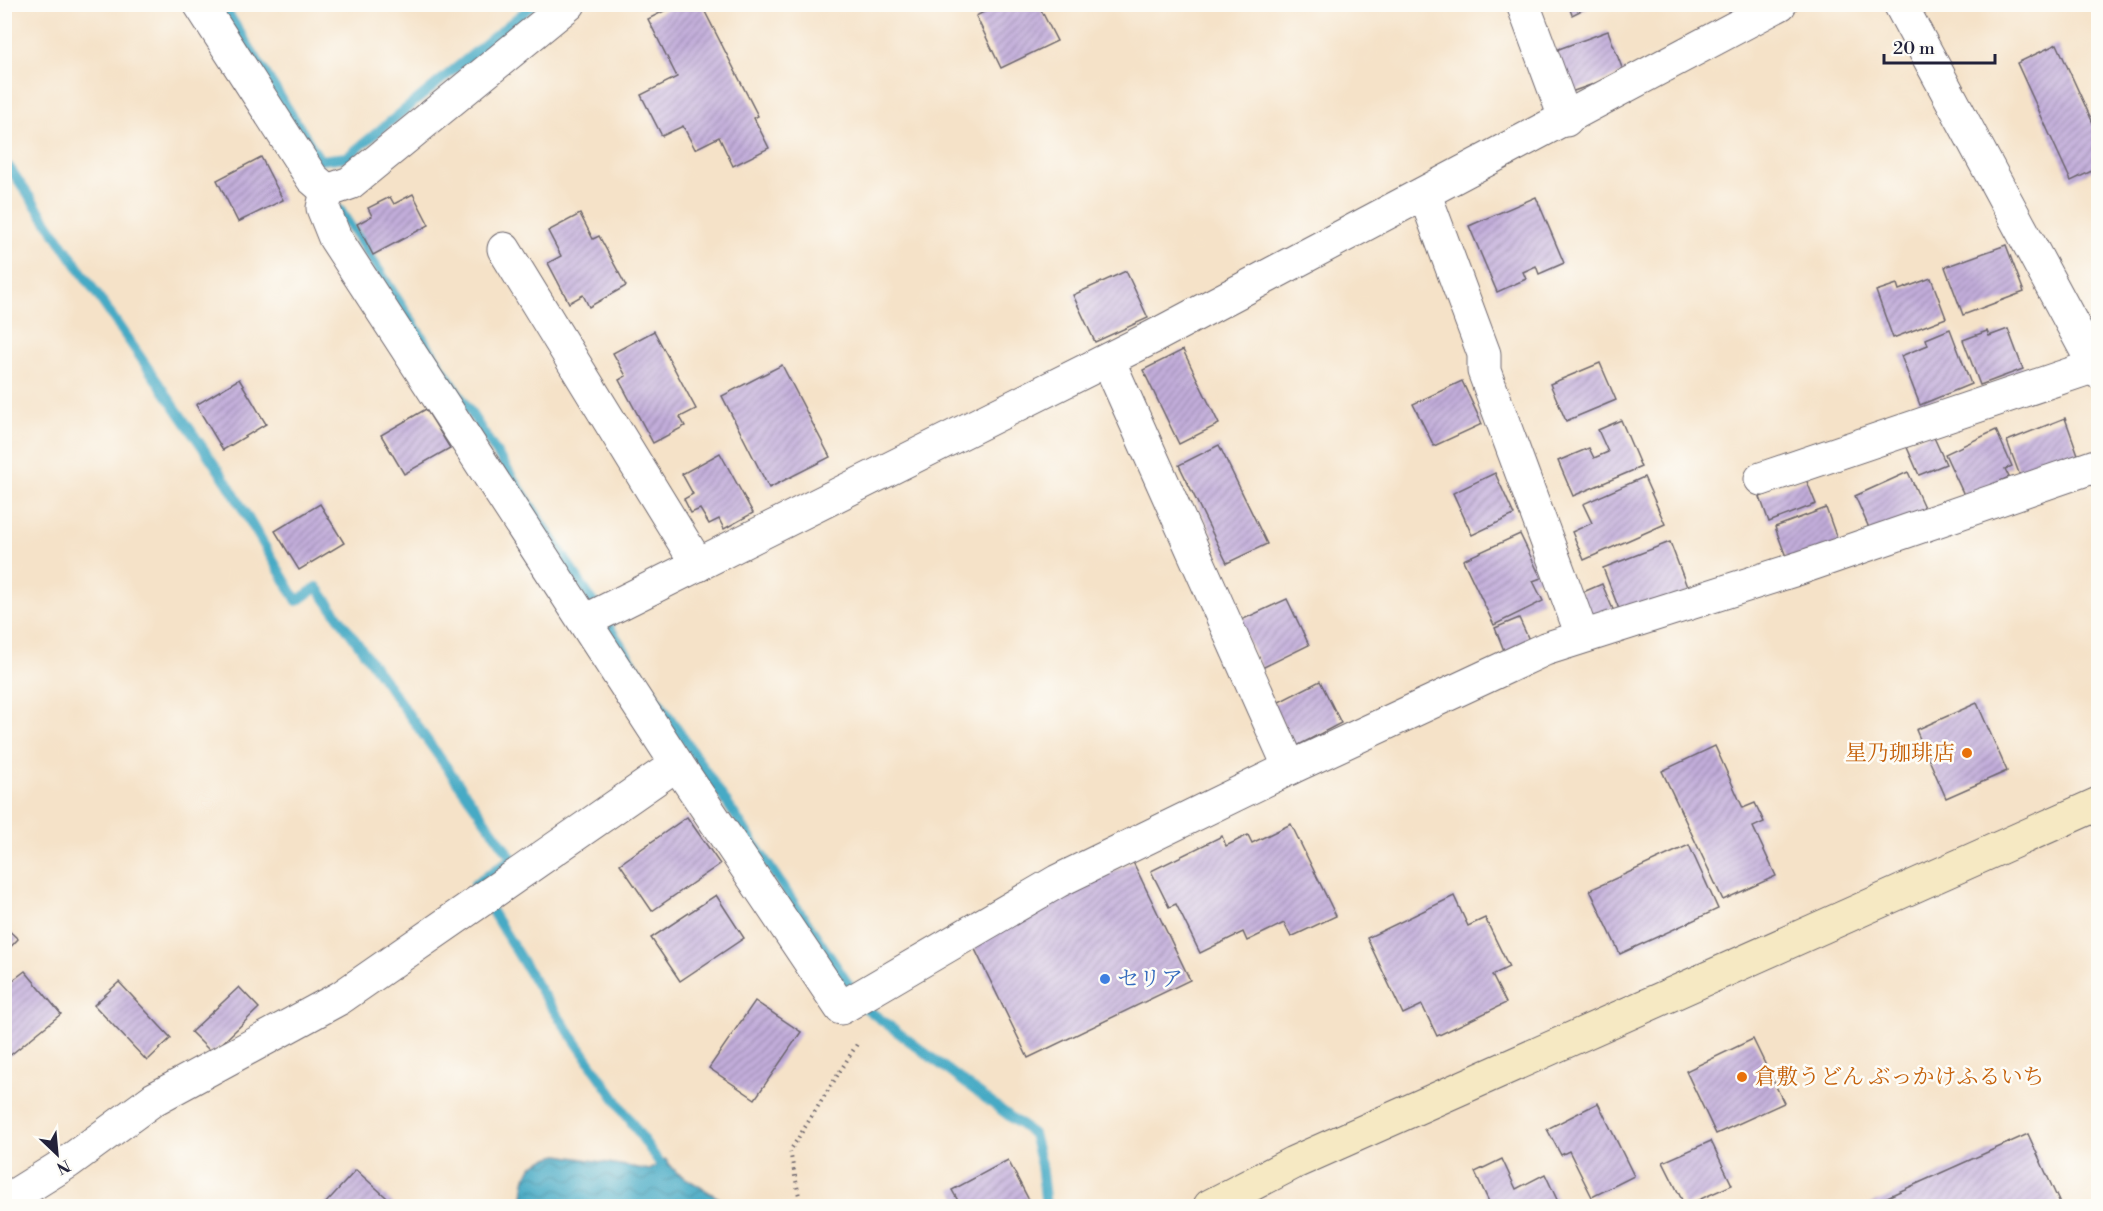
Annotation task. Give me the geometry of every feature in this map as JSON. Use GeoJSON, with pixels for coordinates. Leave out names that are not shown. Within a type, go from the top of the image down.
{"type":"FeatureCollection","features":[{"type":"Feature","properties":{"kind":"street"},"geometry":{"type":"LineString","coordinates":[[200,4],[312,178],[327,191]]}},
{"type":"Feature","properties":{"kind":"street"},"geometry":{"type":"LineString","coordinates":[[327,191],[350,183],[569,4]]}},
{"type":"Feature","properties":{"kind":"street"},"geometry":{"type":"LineString","coordinates":[[1523,4],[1566,120]]}},
{"type":"Feature","properties":{"kind":"street"},"geometry":{"type":"LineString","coordinates":[[595,616],[1108,360],[1425,195],[1780,4]]}},
{"type":"Feature","properties":{"kind":"street"},"geometry":{"type":"LineString","coordinates":[[1761,479],[2097,369],[1900,4]]}},
{"type":"Feature","properties":{"kind":"street"},"geometry":{"type":"LineString","coordinates":[[327,191],[323,208],[335,238],[595,616],[676,764],[851,1002],[1058,881],[1290,768],[1545,649],[1582,635],[1800,568],[2098,465]]}},
{"type":"Feature","properties":{"kind":"street"},"geometry":{"type":"LineString","coordinates":[[1425,195],[1484,354],[1484,371],[1582,635]]}},
{"type":"Feature","properties":{"kind":"street"},"geometry":{"type":"LineString","coordinates":[[504,249],[698,565]]}},
{"type":"Feature","properties":{"kind":"street"},"geometry":{"type":"LineString","coordinates":[[1108,360],[1290,768]]}},
{"type":"Feature","properties":{"kind":"street"},"geometry":{"type":"LineString","coordinates":[[4,1202],[68,1162],[154,1098],[339,998],[676,764]]}},
{"type":"Feature","properties":{"kind":"street"},"geometry":{"type":"LineString","coordinates":[[1210,1206],[1293,1163],[2098,804]]}},
{"type":"Feature","properties":{"kind":"path"},"geometry":{"type":"LineString","coordinates":[[801,1206],[790,1151],[864,1033],[851,1002]]}},
{"type":"Feature","properties":{"kind":"water"},"geometry":{"type":"Polygon","coordinates":[[[559,1155],[650,1170],[665,1159],[677,1173],[722,1200],[718,1206],[522,1206],[528,1172],[539,1162],[559,1155]]]}},
{"type":"Feature","properties":{"kind":"building"},"geometry":{"type":"Polygon","coordinates":[[[678,4],[701,4],[758,116],[754,118],[769,148],[733,166],[719,137],[695,149],[683,126],[662,136],[641,95],[677,77],[648,19],[678,4]]]}},
{"type":"Feature","properties":{"kind":"building"},"geometry":{"type":"Polygon","coordinates":[[[999,4],[1038,4],[1057,41],[1001,68],[976,16],[999,4]]]}},
{"type":"Feature","properties":{"kind":"building"},"geometry":{"type":"Polygon","coordinates":[[[1568,4],[1594,4],[1572,15],[1568,4]]]}},
{"type":"Feature","properties":{"kind":"building"},"geometry":{"type":"Polygon","coordinates":[[[1728,4],[1747,4],[1732,12],[1728,4]]]}},
{"type":"Feature","properties":{"kind":"building"},"geometry":{"type":"Polygon","coordinates":[[[1608,31],[1624,73],[1571,92],[1556,50],[1608,31]]]}},
{"type":"Feature","properties":{"kind":"building"},"geometry":{"type":"Polygon","coordinates":[[[2057,44],[2098,134],[2098,168],[2071,181],[2017,63],[2057,44]]]}},
{"type":"Feature","properties":{"kind":"building"},"geometry":{"type":"Polygon","coordinates":[[[261,157],[283,200],[238,222],[217,180],[261,157]]]}},
{"type":"Feature","properties":{"kind":"building"},"geometry":{"type":"Polygon","coordinates":[[[413,194],[429,225],[373,255],[357,224],[372,216],[368,208],[390,197],[394,204],[413,194]]]}},
{"type":"Feature","properties":{"kind":"building"},"geometry":{"type":"Polygon","coordinates":[[[1536,197],[1564,263],[1539,274],[1536,266],[1523,272],[1526,279],[1497,292],[1469,226],[1536,197]]]}},
{"type":"Feature","properties":{"kind":"building"},"geometry":{"type":"Polygon","coordinates":[[[580,214],[593,239],[599,236],[626,286],[589,307],[583,295],[569,303],[548,263],[561,256],[548,231],[580,214]]]}},
{"type":"Feature","properties":{"kind":"building"},"geometry":{"type":"Polygon","coordinates":[[[2006,245],[2024,292],[1963,315],[1945,267],[2006,245]]]}},
{"type":"Feature","properties":{"kind":"building"},"geometry":{"type":"Polygon","coordinates":[[[1126,271],[1148,318],[1095,342],[1073,295],[1126,271]]]}},
{"type":"Feature","properties":{"kind":"building"},"geometry":{"type":"Polygon","coordinates":[[[1931,278],[1946,318],[1893,338],[1876,291],[1897,284],[1899,290],[1931,278]]]}},
{"type":"Feature","properties":{"kind":"building"},"geometry":{"type":"Polygon","coordinates":[[[1950,329],[1971,384],[1920,405],[1901,356],[1928,345],[1926,339],[1950,329]]]}},
{"type":"Feature","properties":{"kind":"building"},"geometry":{"type":"Polygon","coordinates":[[[2008,329],[2023,369],[1980,385],[1963,340],[1987,331],[1989,336],[2008,329]]]}},
{"type":"Feature","properties":{"kind":"building"},"geometry":{"type":"Polygon","coordinates":[[[654,331],[696,409],[680,417],[685,426],[653,443],[619,380],[626,376],[613,353],[654,331]]]}},
{"type":"Feature","properties":{"kind":"building"},"geometry":{"type":"Polygon","coordinates":[[[1183,350],[1219,424],[1179,444],[1143,370],[1183,350]]]}},
{"type":"Feature","properties":{"kind":"building"},"geometry":{"type":"Polygon","coordinates":[[[1600,363],[1616,400],[1566,421],[1550,384],[1600,363]]]}},
{"type":"Feature","properties":{"kind":"building"},"geometry":{"type":"Polygon","coordinates":[[[782,365],[830,457],[769,488],[722,396],[782,365]]]}},
{"type":"Feature","properties":{"kind":"building"},"geometry":{"type":"Polygon","coordinates":[[[239,379],[266,424],[223,450],[196,405],[239,379]]]}},
{"type":"Feature","properties":{"kind":"building"},"geometry":{"type":"Polygon","coordinates":[[[1462,381],[1482,424],[1434,446],[1413,404],[1462,381]]]}},
{"type":"Feature","properties":{"kind":"building"},"geometry":{"type":"Polygon","coordinates":[[[426,409],[450,448],[404,474],[381,435],[426,409]]]}},
{"type":"Feature","properties":{"kind":"building"},"geometry":{"type":"Polygon","coordinates":[[[2065,418],[2081,463],[2023,484],[2007,441],[2065,418]]]}},
{"type":"Feature","properties":{"kind":"building"},"geometry":{"type":"Polygon","coordinates":[[[1621,420],[1641,467],[1573,496],[1558,461],[1589,448],[1594,458],[1608,452],[1598,430],[1621,420]]]}},
{"type":"Feature","properties":{"kind":"building"},"geometry":{"type":"Polygon","coordinates":[[[1996,430],[2012,466],[2005,469],[2009,477],[1965,497],[1945,454],[1996,430]]]}},
{"type":"Feature","properties":{"kind":"building"},"geometry":{"type":"Polygon","coordinates":[[[1932,433],[1946,464],[1919,475],[1906,445],[1932,433]]]}},
{"type":"Feature","properties":{"kind":"building"},"geometry":{"type":"Polygon","coordinates":[[[1219,445],[1267,544],[1227,563],[1179,465],[1219,445]]]}},
{"type":"Feature","properties":{"kind":"building"},"geometry":{"type":"Polygon","coordinates":[[[720,453],[753,513],[724,529],[719,519],[709,524],[700,509],[691,513],[684,499],[693,494],[682,474],[720,453]]]}},
{"type":"Feature","properties":{"kind":"building"},"geometry":{"type":"Polygon","coordinates":[[[1908,472],[1927,514],[1873,537],[1855,496],[1908,472]]]}},
{"type":"Feature","properties":{"kind":"building"},"geometry":{"type":"Polygon","coordinates":[[[1495,473],[1514,515],[1472,535],[1453,493],[1495,473]]]}},
{"type":"Feature","properties":{"kind":"building"},"geometry":{"type":"Polygon","coordinates":[[[1644,477],[1665,524],[1584,560],[1572,532],[1592,523],[1583,504],[1644,477]]]}},
{"type":"Feature","properties":{"kind":"building"},"geometry":{"type":"Polygon","coordinates":[[[1806,479],[1816,504],[1769,522],[1760,497],[1806,479]]]}},
{"type":"Feature","properties":{"kind":"building"},"geometry":{"type":"Polygon","coordinates":[[[320,504],[344,543],[299,570],[275,531],[320,504]]]}},
{"type":"Feature","properties":{"kind":"building"},"geometry":{"type":"Polygon","coordinates":[[[1826,508],[1840,547],[1789,565],[1775,527],[1826,508]]]}},
{"type":"Feature","properties":{"kind":"building"},"geometry":{"type":"Polygon","coordinates":[[[1520,534],[1541,578],[1533,581],[1543,601],[1494,625],[1463,560],[1520,534]]]}},
{"type":"Feature","properties":{"kind":"building"},"geometry":{"type":"Polygon","coordinates":[[[1670,542],[1689,592],[1622,617],[1603,568],[1670,542]]]}},
{"type":"Feature","properties":{"kind":"building"},"geometry":{"type":"Polygon","coordinates":[[[1602,584],[1615,614],[1594,623],[1581,593],[1602,584]]]}},
{"type":"Feature","properties":{"kind":"building"},"geometry":{"type":"Polygon","coordinates":[[[1287,599],[1309,645],[1262,668],[1239,621],[1287,599]]]}},
{"type":"Feature","properties":{"kind":"building"},"geometry":{"type":"Polygon","coordinates":[[[1519,618],[1530,642],[1505,653],[1495,628],[1519,618]]]}},
{"type":"Feature","properties":{"kind":"building"},"geometry":{"type":"Polygon","coordinates":[[[1320,681],[1341,723],[1295,747],[1273,705],[1320,681]]]}},
{"type":"Feature","properties":{"kind":"building"},"geometry":{"type":"Polygon","coordinates":[[[1977,703],[2007,771],[1946,798],[1916,730],[1977,703]]]}},
{"type":"Feature","properties":{"kind":"building"},"geometry":{"type":"Polygon","coordinates":[[[1715,746],[1743,808],[1755,803],[1764,822],[1753,827],[1776,876],[1723,900],[1662,771],[1715,746]]]}},
{"type":"Feature","properties":{"kind":"building"},"geometry":{"type":"Polygon","coordinates":[[[687,817],[720,864],[652,911],[620,864],[687,817]]]}},
{"type":"Feature","properties":{"kind":"building"},"geometry":{"type":"Polygon","coordinates":[[[1291,824],[1336,916],[1291,937],[1284,923],[1247,941],[1243,932],[1200,953],[1176,904],[1169,907],[1151,871],[1222,836],[1226,846],[1248,835],[1252,843],[1291,824]]]}},
{"type":"Feature","properties":{"kind":"building"},"geometry":{"type":"Polygon","coordinates":[[[1689,845],[1718,909],[1620,954],[1590,890],[1689,845]]]}},
{"type":"Feature","properties":{"kind":"building"},"geometry":{"type":"Polygon","coordinates":[[[1133,862],[1190,980],[1028,1058],[971,941],[1133,862]]]}},
{"type":"Feature","properties":{"kind":"building"},"geometry":{"type":"Polygon","coordinates":[[[716,895],[744,938],[680,981],[651,938],[716,895]]]}},
{"type":"Feature","properties":{"kind":"building"},"geometry":{"type":"Polygon","coordinates":[[[1454,896],[1468,926],[1485,918],[1509,967],[1492,975],[1506,1003],[1437,1036],[1422,1005],[1403,1014],[1367,938],[1454,896]]]}},
{"type":"Feature","properties":{"kind":"building"},"geometry":{"type":"Polygon","coordinates":[[[4,926],[18,939],[4,954],[4,926]]]}},
{"type":"Feature","properties":{"kind":"building"},"geometry":{"type":"Polygon","coordinates":[[[25,971],[61,1014],[8,1057],[4,1053],[4,987],[25,971]]]}},
{"type":"Feature","properties":{"kind":"building"},"geometry":{"type":"Polygon","coordinates":[[[119,982],[171,1038],[147,1061],[94,1005],[119,982]]]}},
{"type":"Feature","properties":{"kind":"building"},"geometry":{"type":"Polygon","coordinates":[[[239,987],[259,1008],[212,1053],[191,1032],[239,987]]]}},
{"type":"Feature","properties":{"kind":"building"},"geometry":{"type":"Polygon","coordinates":[[[755,1001],[801,1032],[755,1099],[709,1068],[755,1001]]]}},
{"type":"Feature","properties":{"kind":"building"},"geometry":{"type":"Polygon","coordinates":[[[1753,1039],[1784,1103],[1716,1134],[1686,1071],[1753,1039]]]}},
{"type":"Feature","properties":{"kind":"building"},"geometry":{"type":"Polygon","coordinates":[[[1598,1103],[1634,1176],[1592,1197],[1569,1151],[1561,1155],[1547,1129],[1598,1103]]]}},
{"type":"Feature","properties":{"kind":"building"},"geometry":{"type":"Polygon","coordinates":[[[2028,1134],[2061,1206],[1867,1206],[2028,1134]]]}},
{"type":"Feature","properties":{"kind":"building"},"geometry":{"type":"Polygon","coordinates":[[[1711,1141],[1732,1185],[1685,1206],[1663,1162],[1711,1141]]]}},
{"type":"Feature","properties":{"kind":"building"},"geometry":{"type":"Polygon","coordinates":[[[1502,1159],[1516,1189],[1545,1174],[1560,1206],[1491,1206],[1475,1172],[1502,1159]]]}},
{"type":"Feature","properties":{"kind":"building"},"geometry":{"type":"Polygon","coordinates":[[[1008,1160],[1032,1206],[961,1206],[952,1190],[1008,1160]]]}},
{"type":"Feature","properties":{"kind":"building"},"geometry":{"type":"Polygon","coordinates":[[[356,1170],[396,1206],[323,1206],[356,1170]]]}},
{"type":"Feature","properties":{"kind":"waterway"},"geometry":{"type":"LineString","coordinates":[[222,4],[320,160],[347,157],[534,4]]}},
{"type":"Feature","properties":{"kind":"waterway"},"geometry":{"type":"LineString","coordinates":[[4,173],[9,167],[228,484],[297,601],[317,587],[512,858],[475,884],[478,889]]}},
{"type":"Feature","properties":{"kind":"waterway"},"geometry":{"type":"LineString","coordinates":[[340,210],[609,627],[863,1006],[1033,1134],[1041,1165],[1046,1206]]}},
{"type":"Feature","properties":{"kind":"waterway"},"geometry":{"type":"LineString","coordinates":[[491,910],[542,993],[661,1165],[661,1176]]}},
{"type":"Feature","properties":{"kind":"place","name":"星乃珈琲店"},"geometry":{"type":"Point","coordinates":[1967,753]}},
{"type":"Feature","properties":{"kind":"place","name":"セリア"},"geometry":{"type":"Point","coordinates":[1105,979]}},
{"type":"Feature","properties":{"kind":"place","name":"倉敷うどん ぶっかけふるいち"},"geometry":{"type":"Point","coordinates":[1742,1077]}}]}
